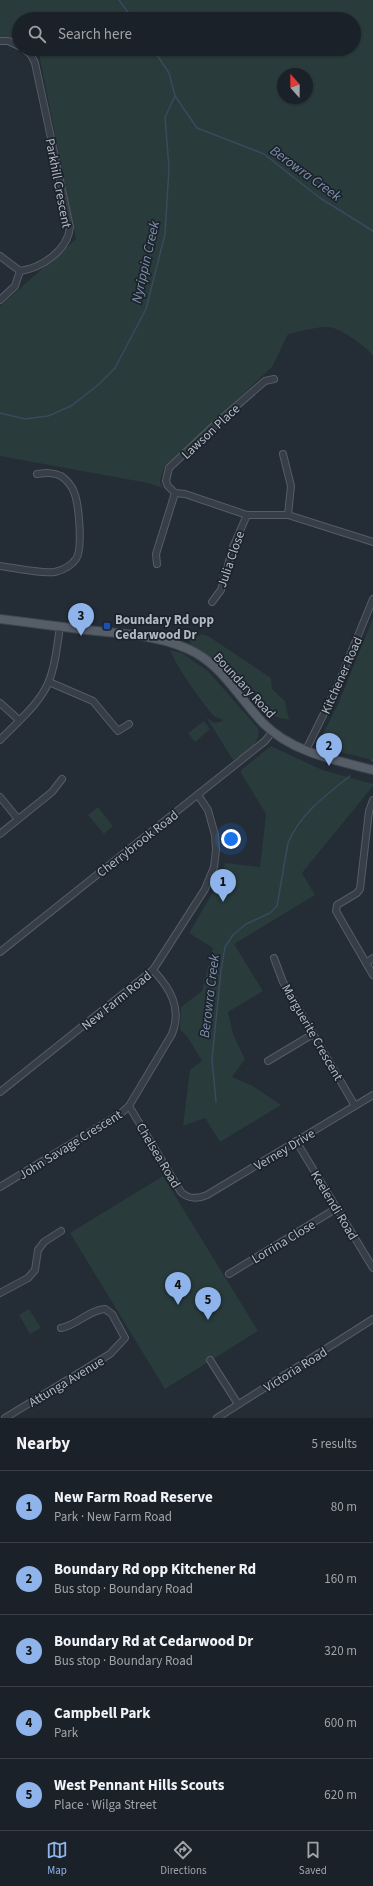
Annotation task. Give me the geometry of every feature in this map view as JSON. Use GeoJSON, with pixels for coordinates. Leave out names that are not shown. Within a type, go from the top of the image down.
{"type":"FeatureCollection","features":[{"type":"Feature","properties":{"kind":"main road","name":"Boundary Road"},"geometry":{"type":"LineString","coordinates":[[0,619],[150,637],[182,646],[198,654],[211,665],[239,694],[253,712],[273,731],[306,750],[373,770]]}},
{"type":"Feature","properties":{"kind":"street"},"geometry":{"type":"LineString","coordinates":[[0,41],[12,43]]}},
{"type":"Feature","properties":{"kind":"street","name":"Parkhill Crescent"},"geometry":{"type":"LineString","coordinates":[[20,271],[32,269],[42,264],[66,243],[69,236],[70,227],[35,63],[32,56]]}},
{"type":"Feature","properties":{"kind":"street"},"geometry":{"type":"LineString","coordinates":[[0,256],[20,271],[15,286],[0,300]]}},
{"type":"Feature","properties":{"kind":"street","name":"Lawson Place"},"geometry":{"type":"LineString","coordinates":[[175,493],[168,486],[166,481],[169,468],[219,421],[265,381],[274,379]]}},
{"type":"Feature","properties":{"kind":"street"},"geometry":{"type":"LineString","coordinates":[[283,454],[291,486],[288,515]]}},
{"type":"Feature","properties":{"kind":"street"},"geometry":{"type":"LineString","coordinates":[[0,566],[54,572],[69,566],[76,559],[80,542],[75,497],[72,486],[60,476],[50,473],[36,474]]}},
{"type":"Feature","properties":{"kind":"street"},"geometry":{"type":"LineString","coordinates":[[157,564],[156,554],[175,493],[185,494],[247,515],[288,515],[373,542]]}},
{"type":"Feature","properties":{"kind":"street","name":"Julia Close"},"geometry":{"type":"LineString","coordinates":[[212,602],[220,590],[233,547],[247,515]]}},
{"type":"Feature","properties":{"kind":"street","name":"Kitchener Road"},"geometry":{"type":"LineString","coordinates":[[306,750],[337,687],[373,599]]}},
{"type":"Feature","properties":{"kind":"street"},"geometry":{"type":"LineString","coordinates":[[0,740],[39,698],[49,682],[54,666],[60,627]]}},
{"type":"Feature","properties":{"kind":"street"},"geometry":{"type":"LineString","coordinates":[[49,682],[93,701],[118,731],[129,724]]}},
{"type":"Feature","properties":{"kind":"street"},"geometry":{"type":"LineString","coordinates":[[0,703],[18,720]]}},
{"type":"Feature","properties":{"kind":"street","name":"Cherrybrook Road"},"geometry":{"type":"LineString","coordinates":[[0,952],[265,741],[273,731]]}},
{"type":"Feature","properties":{"kind":"street"},"geometry":{"type":"LineString","coordinates":[[0,834],[52,792],[62,779]]}},
{"type":"Feature","properties":{"kind":"street","name":"New Farm Road"},"geometry":{"type":"LineString","coordinates":[[0,1092],[153,970],[205,889],[214,867],[216,850],[215,835],[205,804],[198,795]]}},
{"type":"Feature","properties":{"kind":"street"},"geometry":{"type":"LineString","coordinates":[[0,797],[18,819]]}},
{"type":"Feature","properties":{"kind":"street"},"geometry":{"type":"LineString","coordinates":[[373,800],[369,811],[360,889],[357,893],[337,905],[336,909],[337,915],[373,975]]}},
{"type":"Feature","properties":{"kind":"street","name":"Marguerite Crescent"},"geometry":{"type":"LineString","coordinates":[[274,958],[283,982],[355,1106]]}},
{"type":"Feature","properties":{"kind":"street"},"geometry":{"type":"LineString","coordinates":[[366,963],[373,958]]}},
{"type":"Feature","properties":{"kind":"street","name":"John Savage Crescent"},"geometry":{"type":"LineString","coordinates":[[0,1187],[120,1114],[129,1106],[172,1034],[176,1024],[175,1002],[163,981],[153,970]]}},
{"type":"Feature","properties":{"kind":"street"},"geometry":{"type":"LineString","coordinates":[[268,1060],[313,1034]]}},
{"type":"Feature","properties":{"kind":"street","name":"Verney Drive"},"geometry":{"type":"LineString","coordinates":[[194,1198],[207,1195],[373,1095]]}},
{"type":"Feature","properties":{"kind":"street","name":"Chelsea Road"},"geometry":{"type":"LineString","coordinates":[[129,1106],[181,1192],[188,1197],[194,1198]]}},
{"type":"Feature","properties":{"kind":"street","name":"Keelendi Road"},"geometry":{"type":"LineString","coordinates":[[296,1141],[373,1268]]}},
{"type":"Feature","properties":{"kind":"street","name":"Lorrina Close"},"geometry":{"type":"LineString","coordinates":[[229,1274],[337,1208]]}},
{"type":"Feature","properties":{"kind":"street"},"geometry":{"type":"LineString","coordinates":[[0,1293],[28,1278],[35,1270],[38,1250],[44,1242],[61,1231]]}},
{"type":"Feature","properties":{"kind":"street","name":"Attunga Avenue"},"geometry":{"type":"LineString","coordinates":[[5,1418],[110,1354],[125,1340],[125,1334],[112,1314],[105,1309],[99,1309],[71,1326],[62,1328]]}},
{"type":"Feature","properties":{"kind":"street","name":"Victoria Road"},"geometry":{"type":"LineString","coordinates":[[217,1418],[373,1320]]}},
{"type":"Feature","properties":{"kind":"street"},"geometry":{"type":"LineString","coordinates":[[210,1360],[238,1404]]}},
{"type":"Feature","properties":{"kind":"shaded area"},"geometry":{"type":"Polygon","coordinates":[[[0,0],[373,0],[373,356],[353,338],[334,328],[320,327],[288,334],[272,367],[164,468],[160,482],[163,488],[148,483],[0,456],[0,306],[76,239],[39,56],[361,56],[361,12],[12,12],[12,42],[0,41],[0,0]]]}},
{"type":"Feature","properties":{"kind":"shaded area"},"geometry":{"type":"Polygon","coordinates":[[[373,618],[373,760],[319,747],[319,742],[339,702],[373,618]]]}},
{"type":"Feature","properties":{"kind":"shaded area"},"geometry":{"type":"Polygon","coordinates":[[[202,634],[208,636],[271,678],[272,689],[285,701],[289,720],[279,718],[274,715],[257,696],[245,693],[241,686],[191,645],[190,640],[202,634]]]}},
{"type":"Feature","properties":{"kind":"shaded area"},"geometry":{"type":"Polygon","coordinates":[[[170,650],[182,653],[208,671],[258,728],[258,739],[248,751],[233,760],[206,717],[214,723],[223,721],[222,719],[214,716],[203,702],[183,674],[170,650]]]}},
{"type":"Feature","properties":{"kind":"shaded area"},"geometry":{"type":"Polygon","coordinates":[[[204,721],[210,729],[195,742],[188,733],[204,721]]]}},
{"type":"Feature","properties":{"kind":"shaded area"},"geometry":{"type":"Polygon","coordinates":[[[271,746],[322,770],[373,784],[373,786],[302,873],[315,895],[234,944],[263,991],[228,1012],[233,1034],[245,1059],[232,1077],[253,1086],[281,1105],[220,1142],[205,1118],[183,1126],[190,1070],[202,1061],[187,1036],[180,1030],[181,1007],[202,991],[213,948],[189,933],[223,872],[225,873],[227,869],[224,867],[225,863],[260,867],[266,814],[241,773],[241,770],[271,746]]]}},
{"type":"Feature","properties":{"kind":"shaded area"},"geometry":{"type":"Polygon","coordinates":[[[98,807],[113,826],[104,834],[88,815],[98,807]]]}},
{"type":"Feature","properties":{"kind":"shaded area"},"geometry":{"type":"Polygon","coordinates":[[[163,1176],[258,1331],[165,1389],[70,1233],[163,1176]]]}},
{"type":"Feature","properties":{"kind":"shaded area"},"geometry":{"type":"Polygon","coordinates":[[[29,1309],[41,1328],[30,1334],[19,1315],[29,1309]]]}},
{"type":"Feature","properties":{"kind":"waterway","name":"Berowra Creek"},"geometry":{"type":"LineString","coordinates":[[119,0],[128,12]]}},
{"type":"Feature","properties":{"kind":"waterway","name":"Berowra Creek"},"geometry":{"type":"LineString","coordinates":[[158,56],[169,73],[175,96],[197,128],[264,154],[320,198],[373,231]]}},
{"type":"Feature","properties":{"kind":"waterway","name":"Nyrippin Creek"},"geometry":{"type":"LineString","coordinates":[[0,413],[25,419],[48,416],[71,406],[98,385],[115,368],[146,309],[165,234],[169,168],[165,117],[175,96]]}},
{"type":"Feature","properties":{"kind":"waterway","name":"Berowra Creek"},"geometry":{"type":"LineString","coordinates":[[216,1102],[212,1059],[221,971],[225,947],[233,935],[246,924],[270,913],[277,906],[288,843],[293,833],[299,823],[314,806],[350,776]]}},
{"type":"Feature","properties":{"kind":"place","name":"Boundary Rd opp Cedarwood Dr"},"geometry":{"type":"Point","coordinates":[107,626]}},
{"type":"Feature","properties":{"kind":"place","name":"Boundary Rd at Cedarwood Dr"},"geometry":{"type":"Point","coordinates":[81,636]}},
{"type":"Feature","properties":{"kind":"place","name":"Boundary Rd opp Kitchener Rd"},"geometry":{"type":"Point","coordinates":[329,766]}},
{"type":"Feature","properties":{"kind":"place","name":"New Farm Road Reserve"},"geometry":{"type":"Point","coordinates":[223,902]}},
{"type":"Feature","properties":{"kind":"place","name":"Campbell Park"},"geometry":{"type":"Point","coordinates":[178,1305]}},
{"type":"Feature","properties":{"kind":"place","name":"West Pennant Hills Scouts"},"geometry":{"type":"Point","coordinates":[208,1320]}}]}
